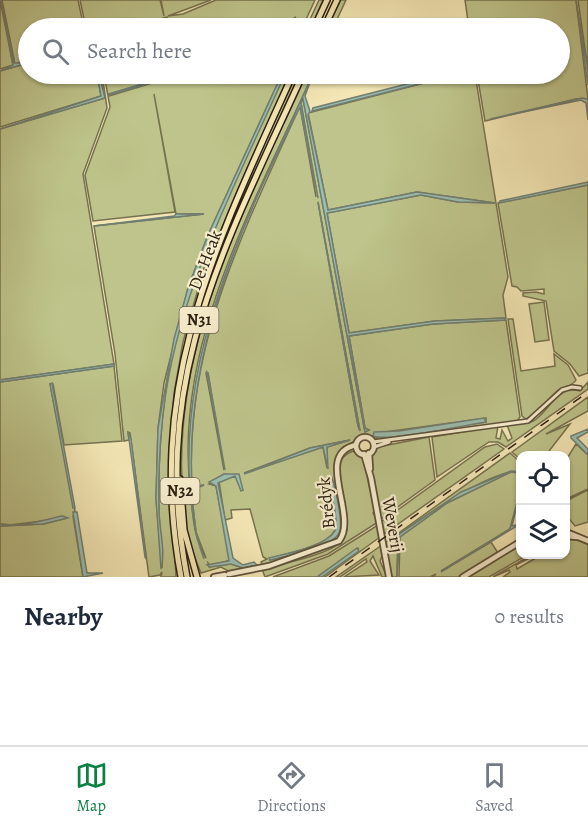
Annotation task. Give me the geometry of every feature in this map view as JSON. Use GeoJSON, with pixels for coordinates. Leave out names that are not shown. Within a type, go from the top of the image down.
{"type":"FeatureCollection","features":[{"type":"Feature","properties":{"kind":"highway"},"geometry":{"type":"LineString","coordinates":[[319,18],[327,0]]}},
{"type":"Feature","properties":{"kind":"highway"},"geometry":{"type":"LineString","coordinates":[[329,18],[337,0]]}},
{"type":"Feature","properties":{"kind":"highway","name":"De Heak"},"geometry":{"type":"LineString","coordinates":[[184,575],[173,520],[171,452],[176,392],[185,345],[216,248],[289,84]]}},
{"type":"Feature","properties":{"kind":"highway","name":"De Heak"},"geometry":{"type":"LineString","coordinates":[[184,575],[177,502],[177,439],[189,360],[203,306],[241,207],[298,84]]}},
{"type":"Feature","properties":{"kind":"highway","name":"N32"},"geometry":{"type":"LineString","coordinates":[[177,439],[183,523],[197,577]]}},
{"type":"Feature","properties":{"kind":"street"},"geometry":{"type":"LineString","coordinates":[[373,445],[363,437],[357,447],[366,454],[373,445],[528,421],[562,390],[572,387],[580,388]]}},
{"type":"Feature","properties":{"kind":"street","name":"Brédyk"},"geometry":{"type":"LineString","coordinates":[[214,577],[269,566],[339,542],[345,525],[336,470],[347,448],[357,447]]}},
{"type":"Feature","properties":{"kind":"street","name":"Weverij"},"geometry":{"type":"LineString","coordinates":[[366,454],[389,577]]}},
{"type":"Feature","properties":{"kind":"street"},"geometry":{"type":"LineString","coordinates":[[570,535],[588,541]]}},
{"type":"Feature","properties":{"kind":"street"},"geometry":{"type":"LineString","coordinates":[[462,577],[516,544]]}},
{"type":"Feature","properties":{"kind":"green space"},"geometry":{"type":"Polygon","coordinates":[[[0,0],[13,65],[0,69],[0,0]]]}},
{"type":"Feature","properties":{"kind":"green space"},"geometry":{"type":"Polygon","coordinates":[[[2,0],[78,0],[82,18],[18,18],[18,63],[15,64],[2,0]]]}},
{"type":"Feature","properties":{"kind":"green space"},"geometry":{"type":"Polygon","coordinates":[[[80,0],[160,0],[164,16],[161,0],[211,0],[168,16],[183,14],[216,0],[315,0],[307,18],[84,18],[80,0]]]}},
{"type":"Feature","properties":{"kind":"green space"},"geometry":{"type":"Polygon","coordinates":[[[319,0],[323,0],[315,18],[311,18],[319,0]]]}},
{"type":"Feature","properties":{"kind":"green space"},"geometry":{"type":"Polygon","coordinates":[[[340,0],[346,0],[338,18],[332,18],[340,0]]]}},
{"type":"Feature","properties":{"kind":"green space"},"geometry":{"type":"Polygon","coordinates":[[[465,0],[576,0],[588,99],[576,99],[485,121],[479,84],[570,84],[570,18],[468,18],[465,0]]]}},
{"type":"Feature","properties":{"kind":"green space"},"geometry":{"type":"Polygon","coordinates":[[[578,0],[588,0],[588,70],[578,0]]]}},
{"type":"Feature","properties":{"kind":"green space"},"geometry":{"type":"Polygon","coordinates":[[[18,66],[18,84],[99,84],[101,96],[0,127],[0,71],[18,66]]]}},
{"type":"Feature","properties":{"kind":"green space"},"geometry":{"type":"Polygon","coordinates":[[[102,84],[103,84],[107,108],[83,174],[114,364],[0,380],[0,129],[105,98],[102,84]]]}},
{"type":"Feature","properties":{"kind":"green space"},"geometry":{"type":"Polygon","coordinates":[[[106,84],[145,84],[109,96],[149,84],[277,84],[208,235],[188,288],[164,383],[158,428],[156,499],[162,568],[159,514],[160,455],[165,396],[173,353],[184,312],[213,231],[280,84],[286,84],[204,268],[183,342],[174,393],[169,459],[176,577],[161,577],[162,572],[160,575],[149,577],[130,433],[128,432],[129,440],[124,441],[115,354],[94,226],[204,214],[176,214],[154,94],[175,212],[93,221],[85,175],[110,107],[106,84]]]}},
{"type":"Feature","properties":{"kind":"green space"},"geometry":{"type":"Polygon","coordinates":[[[291,84],[296,84],[224,244],[194,331],[183,379],[184,373],[198,314],[217,256],[240,198],[291,84]]]}},
{"type":"Feature","properties":{"kind":"green space"},"geometry":{"type":"Polygon","coordinates":[[[301,84],[308,84],[243,225],[222,278],[205,332],[193,386],[188,441],[191,497],[193,521],[197,536],[199,543],[206,558],[196,532],[191,490],[204,485],[192,487],[192,435],[198,386],[208,337],[239,244],[300,106],[316,197],[301,103],[303,98],[365,432],[369,430],[365,428],[349,336],[433,324],[506,320],[520,417],[517,421],[402,438],[377,440],[368,435],[360,436],[342,451],[335,464],[343,525],[338,539],[324,544],[268,564],[262,565],[261,562],[267,559],[263,557],[250,509],[231,510],[232,518],[225,520],[219,481],[235,476],[243,491],[238,476],[224,474],[209,484],[216,486],[230,560],[211,566],[208,563],[209,567],[231,564],[243,568],[257,565],[259,567],[230,572],[221,567],[201,573],[187,530],[181,470],[185,410],[195,352],[232,238],[301,84]],[[318,202],[358,426],[360,431],[318,202]],[[206,373],[224,470],[208,373],[206,373]],[[486,418],[378,433],[377,438],[486,422],[486,418]],[[350,440],[310,448],[244,473],[323,447],[327,468],[327,447],[350,440]],[[332,478],[328,479],[336,515],[336,526],[333,533],[318,543],[270,558],[270,560],[324,544],[341,529],[332,478]]]}},
{"type":"Feature","properties":{"kind":"green space"},"geometry":{"type":"Polygon","coordinates":[[[420,84],[477,84],[508,277],[503,295],[506,318],[435,321],[349,333],[327,213],[421,195],[458,202],[495,203],[417,192],[328,210],[308,113],[420,84]]]}},
{"type":"Feature","properties":{"kind":"green space"},"geometry":{"type":"Polygon","coordinates":[[[588,185],[588,373],[579,376],[570,364],[554,351],[546,301],[523,296],[523,293],[544,294],[544,289],[521,291],[512,286],[498,203],[588,185]]]}},
{"type":"Feature","properties":{"kind":"green space"},"geometry":{"type":"Polygon","coordinates":[[[544,302],[549,340],[535,342],[529,304],[544,302]]]}},
{"type":"Feature","properties":{"kind":"green space"},"geometry":{"type":"Polygon","coordinates":[[[508,319],[513,319],[521,371],[555,366],[554,354],[568,365],[576,380],[558,390],[539,411],[526,419],[522,416],[508,319]]]}},
{"type":"Feature","properties":{"kind":"green space"},"geometry":{"type":"Polygon","coordinates":[[[114,366],[122,441],[64,445],[53,384],[50,384],[75,511],[73,516],[83,577],[0,577],[0,526],[43,524],[67,518],[10,525],[0,524],[0,382],[114,366]]]}},
{"type":"Feature","properties":{"kind":"green space"},"geometry":{"type":"Polygon","coordinates":[[[588,382],[588,389],[506,447],[498,442],[489,442],[437,477],[432,437],[498,426],[496,438],[500,439],[502,430],[508,441],[512,438],[507,425],[532,422],[560,395],[566,391],[580,391],[588,382]]]}},
{"type":"Feature","properties":{"kind":"green space"},"geometry":{"type":"Polygon","coordinates":[[[588,397],[588,411],[546,434],[570,424],[549,451],[516,451],[516,456],[512,452],[588,397]]]}},
{"type":"Feature","properties":{"kind":"green space"},"geometry":{"type":"Polygon","coordinates":[[[429,437],[435,480],[381,519],[372,476],[372,454],[378,447],[429,437]]]}},
{"type":"Feature","properties":{"kind":"green space"},"geometry":{"type":"Polygon","coordinates":[[[176,441],[176,500],[179,531],[175,495],[176,441]]]}},
{"type":"Feature","properties":{"kind":"green space"},"geometry":{"type":"Polygon","coordinates":[[[497,444],[504,449],[384,534],[381,522],[485,447],[497,444]]]}},
{"type":"Feature","properties":{"kind":"green space"},"geometry":{"type":"Polygon","coordinates":[[[576,444],[588,455],[588,489],[570,497],[570,454],[576,444]]]}},
{"type":"Feature","properties":{"kind":"green space"},"geometry":{"type":"Polygon","coordinates":[[[353,451],[363,459],[375,511],[373,513],[378,522],[328,554],[265,577],[262,569],[316,555],[342,541],[347,531],[347,519],[338,468],[343,458],[353,451]]]}},
{"type":"Feature","properties":{"kind":"green space"},"geometry":{"type":"Polygon","coordinates":[[[510,453],[516,458],[516,472],[493,477],[476,486],[398,535],[397,577],[391,577],[386,542],[510,453]]]}},
{"type":"Feature","properties":{"kind":"green space"},"geometry":{"type":"Polygon","coordinates":[[[511,472],[516,473],[516,507],[510,529],[441,571],[491,542],[498,553],[458,577],[433,577],[436,574],[430,577],[399,577],[400,537],[447,503],[511,472]]]}},
{"type":"Feature","properties":{"kind":"green space"},"geometry":{"type":"Polygon","coordinates":[[[588,490],[588,522],[575,526],[570,520],[570,499],[588,490]]]}},
{"type":"Feature","properties":{"kind":"green space"},"geometry":{"type":"Polygon","coordinates":[[[378,525],[380,537],[325,577],[322,577],[359,548],[317,577],[273,577],[329,556],[378,525]]]}},
{"type":"Feature","properties":{"kind":"green space"},"geometry":{"type":"Polygon","coordinates":[[[179,531],[183,553],[183,572],[179,531]]]}},
{"type":"Feature","properties":{"kind":"green space"},"geometry":{"type":"Polygon","coordinates":[[[570,538],[588,543],[588,577],[503,577],[510,572],[509,570],[493,577],[527,559],[516,565],[517,569],[534,559],[570,559],[570,538]]]}},
{"type":"Feature","properties":{"kind":"green space"},"geometry":{"type":"Polygon","coordinates":[[[382,545],[383,554],[380,561],[387,577],[382,577],[373,556],[370,561],[379,575],[344,577],[367,562],[366,559],[340,577],[336,577],[382,545]]]}},
{"type":"Feature","properties":{"kind":"green space"},"geometry":{"type":"Polygon","coordinates":[[[516,546],[516,559],[520,559],[489,577],[465,577],[516,546]]]}},
{"type":"Feature","properties":{"kind":"shaded area"},"geometry":{"type":"Polygon","coordinates":[[[1,0],[14,63],[18,63],[18,66],[0,71],[13,65],[1,0]]]}},
{"type":"Feature","properties":{"kind":"shaded area"},"geometry":{"type":"Polygon","coordinates":[[[576,0],[588,70],[588,85],[576,0]]]}},
{"type":"Feature","properties":{"kind":"shaded area"},"geometry":{"type":"Polygon","coordinates":[[[99,84],[102,84],[105,98],[0,129],[101,96],[99,84]]]}},
{"type":"Feature","properties":{"kind":"shaded area"},"geometry":{"type":"Polygon","coordinates":[[[142,84],[147,84],[109,95],[142,84]]]}},
{"type":"Feature","properties":{"kind":"shaded area"},"geometry":{"type":"Polygon","coordinates":[[[277,84],[280,84],[215,229],[199,269],[174,350],[166,392],[160,451],[159,510],[163,555],[161,569],[156,499],[158,428],[174,339],[188,288],[208,235],[277,84]]]}},
{"type":"Feature","properties":{"kind":"shaded area"},"geometry":{"type":"Polygon","coordinates":[[[308,84],[305,96],[310,111],[308,115],[328,210],[417,192],[495,203],[458,202],[421,195],[327,213],[349,333],[435,321],[505,318],[505,320],[433,324],[349,336],[365,428],[369,430],[365,432],[303,99],[301,103],[318,198],[300,107],[260,190],[308,84]]]}},
{"type":"Feature","properties":{"kind":"shaded area"},"geometry":{"type":"Polygon","coordinates":[[[407,84],[419,84],[312,111],[313,108],[407,84]]]}},
{"type":"Feature","properties":{"kind":"shaded area"},"geometry":{"type":"Polygon","coordinates":[[[582,98],[588,99],[588,120],[586,103],[581,100],[490,119],[582,98]]]}},
{"type":"Feature","properties":{"kind":"shaded area"},"geometry":{"type":"Polygon","coordinates":[[[588,182],[588,185],[499,203],[500,201],[588,182]]]}},
{"type":"Feature","properties":{"kind":"shaded area"},"geometry":{"type":"Polygon","coordinates":[[[256,199],[221,291],[207,339],[197,387],[192,437],[192,487],[204,485],[191,490],[196,532],[190,493],[189,470],[191,417],[199,366],[228,266],[256,199]]]}},
{"type":"Feature","properties":{"kind":"shaded area"},"geometry":{"type":"Polygon","coordinates":[[[318,202],[360,431],[358,426],[318,202]]]}},
{"type":"Feature","properties":{"kind":"shaded area"},"geometry":{"type":"Polygon","coordinates":[[[176,214],[204,214],[94,226],[174,216],[176,214]]]}},
{"type":"Feature","properties":{"kind":"shaded area"},"geometry":{"type":"Polygon","coordinates":[[[114,364],[114,366],[0,382],[0,380],[114,364]]]}},
{"type":"Feature","properties":{"kind":"shaded area"},"geometry":{"type":"Polygon","coordinates":[[[207,372],[208,373],[225,470],[207,372]]]}},
{"type":"Feature","properties":{"kind":"shaded area"},"geometry":{"type":"Polygon","coordinates":[[[52,383],[75,508],[73,508],[50,384],[52,383]]]}},
{"type":"Feature","properties":{"kind":"shaded area"},"geometry":{"type":"Polygon","coordinates":[[[484,418],[486,422],[427,432],[394,437],[373,436],[374,432],[399,431],[484,418]]]}},
{"type":"Feature","properties":{"kind":"shaded area"},"geometry":{"type":"Polygon","coordinates":[[[588,429],[588,432],[577,438],[588,449],[588,455],[571,436],[588,429]]]}},
{"type":"Feature","properties":{"kind":"shaded area"},"geometry":{"type":"Polygon","coordinates":[[[128,432],[131,439],[146,559],[145,557],[128,432]]]}},
{"type":"Feature","properties":{"kind":"shaded area"},"geometry":{"type":"Polygon","coordinates":[[[350,440],[327,447],[328,469],[323,447],[244,474],[310,448],[350,440]]]}},
{"type":"Feature","properties":{"kind":"shaded area"},"geometry":{"type":"Polygon","coordinates":[[[511,471],[516,472],[447,503],[400,537],[397,577],[398,535],[461,492],[511,471]]]}},
{"type":"Feature","properties":{"kind":"shaded area"},"geometry":{"type":"Polygon","coordinates":[[[224,474],[239,474],[243,490],[241,491],[235,476],[218,483],[233,558],[243,565],[254,562],[257,565],[243,568],[231,564],[210,567],[207,565],[229,561],[216,486],[209,482],[224,474]]]}},
{"type":"Feature","properties":{"kind":"shaded area"},"geometry":{"type":"Polygon","coordinates":[[[332,478],[340,514],[339,533],[318,547],[270,560],[269,558],[318,544],[333,533],[336,527],[336,515],[328,479],[332,478]]]}},
{"type":"Feature","properties":{"kind":"shaded area"},"geometry":{"type":"Polygon","coordinates":[[[516,507],[512,526],[516,526],[441,572],[510,529],[516,507]]]}},
{"type":"Feature","properties":{"kind":"shaded area"},"geometry":{"type":"Polygon","coordinates":[[[73,512],[77,512],[87,573],[103,573],[83,577],[73,512]]]}},
{"type":"Feature","properties":{"kind":"shaded area"},"geometry":{"type":"Polygon","coordinates":[[[62,516],[68,518],[43,524],[0,526],[0,524],[39,522],[62,516]]]}},
{"type":"Feature","properties":{"kind":"shaded area"},"geometry":{"type":"Polygon","coordinates":[[[357,548],[359,551],[322,577],[317,577],[357,548]]]}},
{"type":"Feature","properties":{"kind":"railway"},"geometry":{"type":"LineString","coordinates":[[329,577],[588,392]]}}]}
